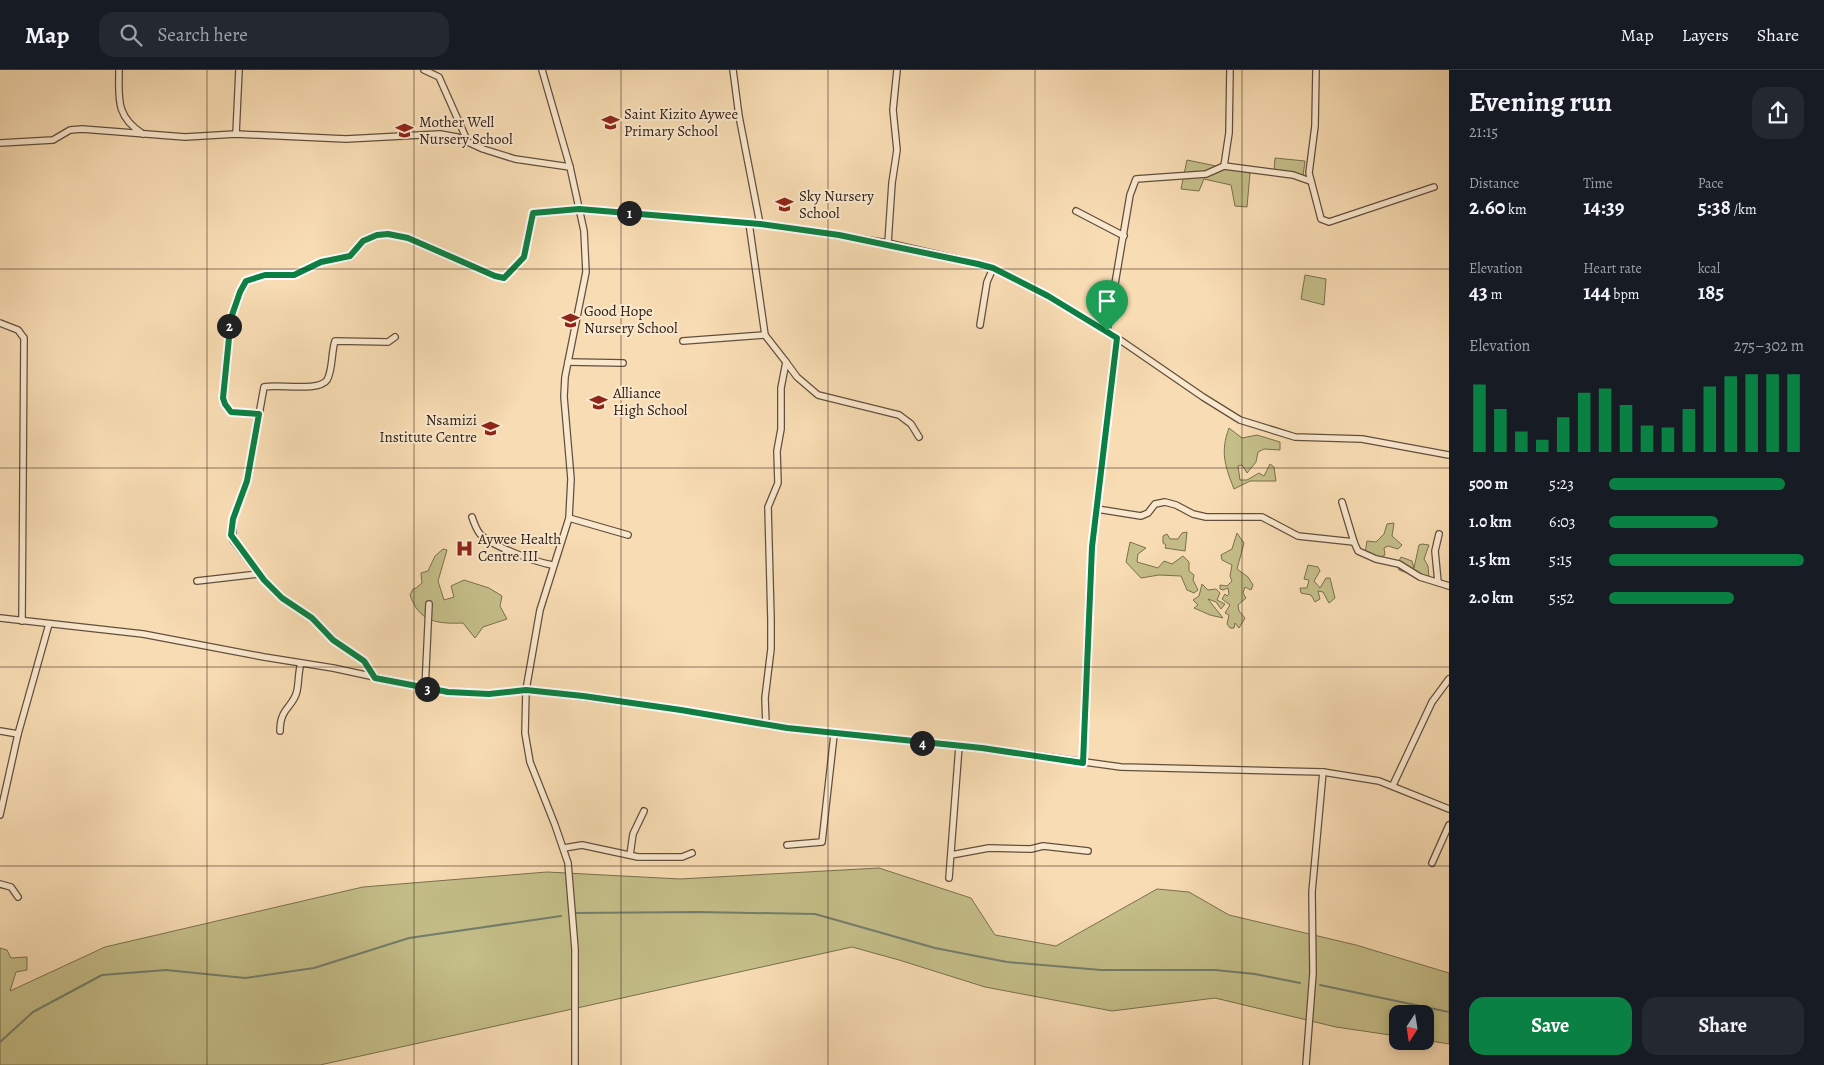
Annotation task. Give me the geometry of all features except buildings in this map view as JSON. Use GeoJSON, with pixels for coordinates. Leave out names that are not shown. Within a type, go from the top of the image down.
{"type":"FeatureCollection","features":[{"type":"Feature","properties":{"kind":"street"},"geometry":{"type":"LineString","coordinates":[[119,70],[120,110],[131,124],[145,135]]}},
{"type":"Feature","properties":{"kind":"street"},"geometry":{"type":"LineString","coordinates":[[236,134],[239,70]]}},
{"type":"Feature","properties":{"kind":"street"},"geometry":{"type":"LineString","coordinates":[[424,70],[439,77],[467,140]]}},
{"type":"Feature","properties":{"kind":"street"},"geometry":{"type":"LineString","coordinates":[[542,70],[570,167],[584,231],[586,272],[568,362],[564,397],[571,480],[569,518],[552,565],[540,610],[526,690],[525,733],[530,762],[564,848],[568,863],[574,922],[575,1065]]}},
{"type":"Feature","properties":{"kind":"street"},"geometry":{"type":"LineString","coordinates":[[733,70],[739,116],[760,224]]}},
{"type":"Feature","properties":{"kind":"street"},"geometry":{"type":"LineString","coordinates":[[888,243],[897,150],[894,110],[897,70]]}},
{"type":"Feature","properties":{"kind":"street"},"geometry":{"type":"LineString","coordinates":[[1224,166],[1229,133],[1230,70]]}},
{"type":"Feature","properties":{"kind":"street"},"geometry":{"type":"LineString","coordinates":[[1316,70],[1315,126],[1309,163],[1310,181],[1321,219],[1326,222],[1434,187]]}},
{"type":"Feature","properties":{"kind":"street"},"geometry":{"type":"LineString","coordinates":[[0,144],[54,140],[70,130],[82,129],[185,137],[236,134],[327,139],[440,134],[467,140],[491,152],[515,159],[570,167]]}},
{"type":"Feature","properties":{"kind":"street"},"geometry":{"type":"LineString","coordinates":[[1107,331],[1130,196],[1136,179],[1206,174],[1224,166],[1293,175],[1310,181]]}},
{"type":"Feature","properties":{"kind":"street"},"geometry":{"type":"LineString","coordinates":[[259,414],[231,412],[223,398],[231,318],[246,281],[265,275],[294,275],[321,262],[350,256],[363,241],[377,235],[388,234],[408,238],[495,276],[504,278],[524,257],[533,213],[579,209],[760,224],[888,243],[993,268],[1048,296],[1107,331],[1221,409],[1259,428],[1295,437],[1362,439],[1449,455]]}},
{"type":"Feature","properties":{"kind":"street"},"geometry":{"type":"LineString","coordinates":[[1076,211],[1124,236]]}},
{"type":"Feature","properties":{"kind":"street"},"geometry":{"type":"LineString","coordinates":[[749,223],[765,335],[797,377],[818,394],[899,415],[911,424],[919,437]]}},
{"type":"Feature","properties":{"kind":"street"},"geometry":{"type":"LineString","coordinates":[[980,325],[987,282],[993,268]]}},
{"type":"Feature","properties":{"kind":"street"},"geometry":{"type":"LineString","coordinates":[[0,323],[18,330],[24,338],[22,620]]}},
{"type":"Feature","properties":{"kind":"street"},"geometry":{"type":"LineString","coordinates":[[682,341],[765,335]]}},
{"type":"Feature","properties":{"kind":"street"},"geometry":{"type":"LineString","coordinates":[[375,678],[368,664],[333,640],[312,618],[286,602],[259,574],[231,535],[233,519],[247,481],[264,387],[313,386],[326,382],[335,341],[388,342],[395,337]]}},
{"type":"Feature","properties":{"kind":"street"},"geometry":{"type":"LineString","coordinates":[[1083,763],[1092,547],[1117,338]]}},
{"type":"Feature","properties":{"kind":"street"},"geometry":{"type":"LineString","coordinates":[[568,362],[623,363]]}},
{"type":"Feature","properties":{"kind":"street"},"geometry":{"type":"LineString","coordinates":[[766,725],[765,698],[771,648],[772,619],[768,507],[778,483],[777,451],[781,429],[781,388],[786,362]]}},
{"type":"Feature","properties":{"kind":"street"},"geometry":{"type":"LineString","coordinates":[[1097,509],[1141,516],[1148,513],[1155,504],[1165,502],[1176,505],[1193,514],[1206,517],[1262,517],[1272,520],[1298,536],[1354,542]]}},
{"type":"Feature","properties":{"kind":"street"},"geometry":{"type":"LineString","coordinates":[[1342,502],[1354,542],[1363,554],[1399,564],[1420,577],[1449,586]]}},
{"type":"Feature","properties":{"kind":"street"},"geometry":{"type":"LineString","coordinates":[[472,517],[482,536],[533,561],[552,565]]}},
{"type":"Feature","properties":{"kind":"street"},"geometry":{"type":"LineString","coordinates":[[569,518],[628,535]]}},
{"type":"Feature","properties":{"kind":"street"},"geometry":{"type":"LineString","coordinates":[[1438,534],[1434,551],[1438,582]]}},
{"type":"Feature","properties":{"kind":"street"},"geometry":{"type":"LineString","coordinates":[[197,581],[259,574]]}},
{"type":"Feature","properties":{"kind":"street"},"geometry":{"type":"LineString","coordinates":[[425,689],[429,604]]}},
{"type":"Feature","properties":{"kind":"street"},"geometry":{"type":"LineString","coordinates":[[0,618],[143,634],[301,663],[425,689],[489,694],[526,690],[630,702],[834,735],[960,746],[1120,768],[1324,772],[1393,785],[1449,809]]}},
{"type":"Feature","properties":{"kind":"street"},"geometry":{"type":"LineString","coordinates":[[0,815],[18,734],[49,624]]}},
{"type":"Feature","properties":{"kind":"street"},"geometry":{"type":"LineString","coordinates":[[280,731],[282,716],[298,690],[297,676],[301,663]]}},
{"type":"Feature","properties":{"kind":"street"},"geometry":{"type":"LineString","coordinates":[[1393,785],[1432,702],[1449,679]]}},
{"type":"Feature","properties":{"kind":"street"},"geometry":{"type":"LineString","coordinates":[[0,731],[18,734]]}},
{"type":"Feature","properties":{"kind":"street"},"geometry":{"type":"LineString","coordinates":[[787,845],[822,842],[834,735]]}},
{"type":"Feature","properties":{"kind":"street"},"geometry":{"type":"LineString","coordinates":[[949,878],[960,746]]}},
{"type":"Feature","properties":{"kind":"street"},"geometry":{"type":"LineString","coordinates":[[1306,1065],[1312,980],[1312,882],[1324,772]]}},
{"type":"Feature","properties":{"kind":"street"},"geometry":{"type":"LineString","coordinates":[[630,856],[634,834],[644,811]]}},
{"type":"Feature","properties":{"kind":"street"},"geometry":{"type":"LineString","coordinates":[[1432,863],[1449,825]]}},
{"type":"Feature","properties":{"kind":"street"},"geometry":{"type":"LineString","coordinates":[[564,848],[582,845],[630,856],[682,857],[692,853]]}},
{"type":"Feature","properties":{"kind":"street"},"geometry":{"type":"LineString","coordinates":[[951,855],[989,848],[1031,849],[1043,846],[1088,851]]}},
{"type":"Feature","properties":{"kind":"street"},"geometry":{"type":"LineString","coordinates":[[0,884],[11,887],[18,897]]}},
{"type":"Feature","properties":{"kind":"shaded area"},"geometry":{"type":"Polygon","coordinates":[[[1275,158],[1305,161],[1303,176],[1274,173],[1275,158]]]}},
{"type":"Feature","properties":{"kind":"shaded area"},"geometry":{"type":"Polygon","coordinates":[[[1187,160],[1250,173],[1247,207],[1235,206],[1231,185],[1204,179],[1199,191],[1181,189],[1187,160]]]}},
{"type":"Feature","properties":{"kind":"shaded area"},"geometry":{"type":"Polygon","coordinates":[[[1305,275],[1326,279],[1324,305],[1301,299],[1305,275]]]}},
{"type":"Feature","properties":{"kind":"shaded area"},"geometry":{"type":"Polygon","coordinates":[[[1229,428],[1242,438],[1257,435],[1280,442],[1280,450],[1264,449],[1258,452],[1256,462],[1247,473],[1242,465],[1238,466],[1240,480],[1247,480],[1259,473],[1264,476],[1270,464],[1274,467],[1276,481],[1250,481],[1234,489],[1228,473],[1224,452],[1229,428]]]}},
{"type":"Feature","properties":{"kind":"shaded area"},"geometry":{"type":"Polygon","coordinates":[[[1394,523],[1392,536],[1402,545],[1398,549],[1388,546],[1384,548],[1385,555],[1375,559],[1365,553],[1367,541],[1376,542],[1384,534],[1387,524],[1394,523]]]}},
{"type":"Feature","properties":{"kind":"shaded area"},"geometry":{"type":"Polygon","coordinates":[[[1187,532],[1185,551],[1165,548],[1163,536],[1167,534],[1170,539],[1178,539],[1182,533],[1187,532]]]}},
{"type":"Feature","properties":{"kind":"shaded area"},"geometry":{"type":"Polygon","coordinates":[[[1237,533],[1244,543],[1237,569],[1248,577],[1253,585],[1251,590],[1245,587],[1243,593],[1246,598],[1238,605],[1239,611],[1245,618],[1239,628],[1235,623],[1234,628],[1230,628],[1227,624],[1229,615],[1225,613],[1230,605],[1222,599],[1225,594],[1227,596],[1229,594],[1228,588],[1220,589],[1220,585],[1227,586],[1232,581],[1230,576],[1232,565],[1222,560],[1221,555],[1232,549],[1237,533]]]}},
{"type":"Feature","properties":{"kind":"shaded area"},"geometry":{"type":"Polygon","coordinates":[[[1130,542],[1146,548],[1138,554],[1137,562],[1158,568],[1164,561],[1172,564],[1183,556],[1189,562],[1189,571],[1194,575],[1193,580],[1198,590],[1194,593],[1187,590],[1181,576],[1159,575],[1141,578],[1126,562],[1130,542]]]}},
{"type":"Feature","properties":{"kind":"shaded area"},"geometry":{"type":"Polygon","coordinates":[[[1419,545],[1429,545],[1424,559],[1428,566],[1429,577],[1420,578],[1413,571],[1410,574],[1399,570],[1397,565],[1401,557],[1412,561],[1414,568],[1419,545]]]}},
{"type":"Feature","properties":{"kind":"shaded area"},"geometry":{"type":"Polygon","coordinates":[[[443,549],[447,550],[438,581],[444,600],[454,597],[451,586],[464,580],[489,588],[502,596],[500,606],[507,619],[483,627],[475,638],[463,623],[437,622],[430,620],[418,611],[410,595],[413,589],[422,583],[421,573],[428,571],[435,556],[443,549]]]}},
{"type":"Feature","properties":{"kind":"shaded area"},"geometry":{"type":"Polygon","coordinates":[[[1308,565],[1318,567],[1320,571],[1314,581],[1320,588],[1326,578],[1330,578],[1335,598],[1329,603],[1323,592],[1318,591],[1320,599],[1315,602],[1311,595],[1301,593],[1300,588],[1307,588],[1309,580],[1304,579],[1308,565]]]}},
{"type":"Feature","properties":{"kind":"shaded area"},"geometry":{"type":"Polygon","coordinates":[[[1202,584],[1208,590],[1216,589],[1220,593],[1217,600],[1225,604],[1221,609],[1216,602],[1208,599],[1223,618],[1194,608],[1198,605],[1193,600],[1199,596],[1202,584]]]}},
{"type":"Feature","properties":{"kind":"shaded area"},"geometry":{"type":"Polygon","coordinates":[[[879,868],[971,898],[995,935],[1056,946],[1157,889],[1189,892],[1229,915],[1356,945],[1449,973],[1449,1044],[1434,1042],[1434,1005],[1389,1005],[1389,1035],[1336,1027],[1215,998],[1112,1011],[985,987],[852,947],[320,1065],[0,1065],[0,948],[7,950],[11,958],[27,957],[27,970],[16,972],[10,991],[105,947],[363,887],[547,872],[680,879],[879,868]]]}},
{"type":"Feature","properties":{"kind":"waterway"},"geometry":{"type":"LineString","coordinates":[[574,913],[698,912],[815,914],[935,948],[1007,962],[1101,970],[1215,970],[1255,974],[1300,983]]}},
{"type":"Feature","properties":{"kind":"waterway"},"geometry":{"type":"LineString","coordinates":[[0,1042],[33,1012],[102,975],[166,970],[245,978],[314,968],[409,938],[561,916]]}},
{"type":"Feature","properties":{"kind":"waterway"},"geometry":{"type":"LineString","coordinates":[[1320,985],[1449,1012]]}},
{"type":"Feature","properties":{"kind":"place","name":"Saint Kizito Aywee Primary School"},"geometry":{"type":"Point","coordinates":[610,123]}},
{"type":"Feature","properties":{"kind":"place","name":"Mother Well Nursery School"},"geometry":{"type":"Point","coordinates":[405,131]}},
{"type":"Feature","properties":{"kind":"place","name":"Sky Nursery School"},"geometry":{"type":"Point","coordinates":[785,205]}},
{"type":"Feature","properties":{"kind":"place","name":"Good Hope Nursery School"},"geometry":{"type":"Point","coordinates":[570,320]}},
{"type":"Feature","properties":{"kind":"place","name":"Alliance High School"},"geometry":{"type":"Point","coordinates":[599,402]}},
{"type":"Feature","properties":{"kind":"place","name":"Nsamizi Institute Centre"},"geometry":{"type":"Point","coordinates":[491,429]}},
{"type":"Feature","properties":{"kind":"place","name":"Aywee Health Centre III"},"geometry":{"type":"Point","coordinates":[464,548]}},
{"type":"Feature","properties":{"kind":"route"},"geometry":{"type":"LineString","coordinates":[[579,209],[760,224],[888,243],[988,266],[1048,296],[1107,331],[1117,338],[1092,547],[1083,763],[982,748],[834,735],[583,696],[526,690],[489,694],[448,692],[375,678],[370,667],[364,661],[333,640],[312,618],[286,602],[259,574],[231,535],[233,519],[247,481],[259,414],[231,412],[224,402],[223,394],[227,374],[231,318],[240,292],[246,281],[253,277],[294,275],[321,262],[350,256],[363,241],[377,235],[398,235],[417,241],[502,279],[507,277],[523,260],[531,218],[534,212],[579,209]]}}]}
